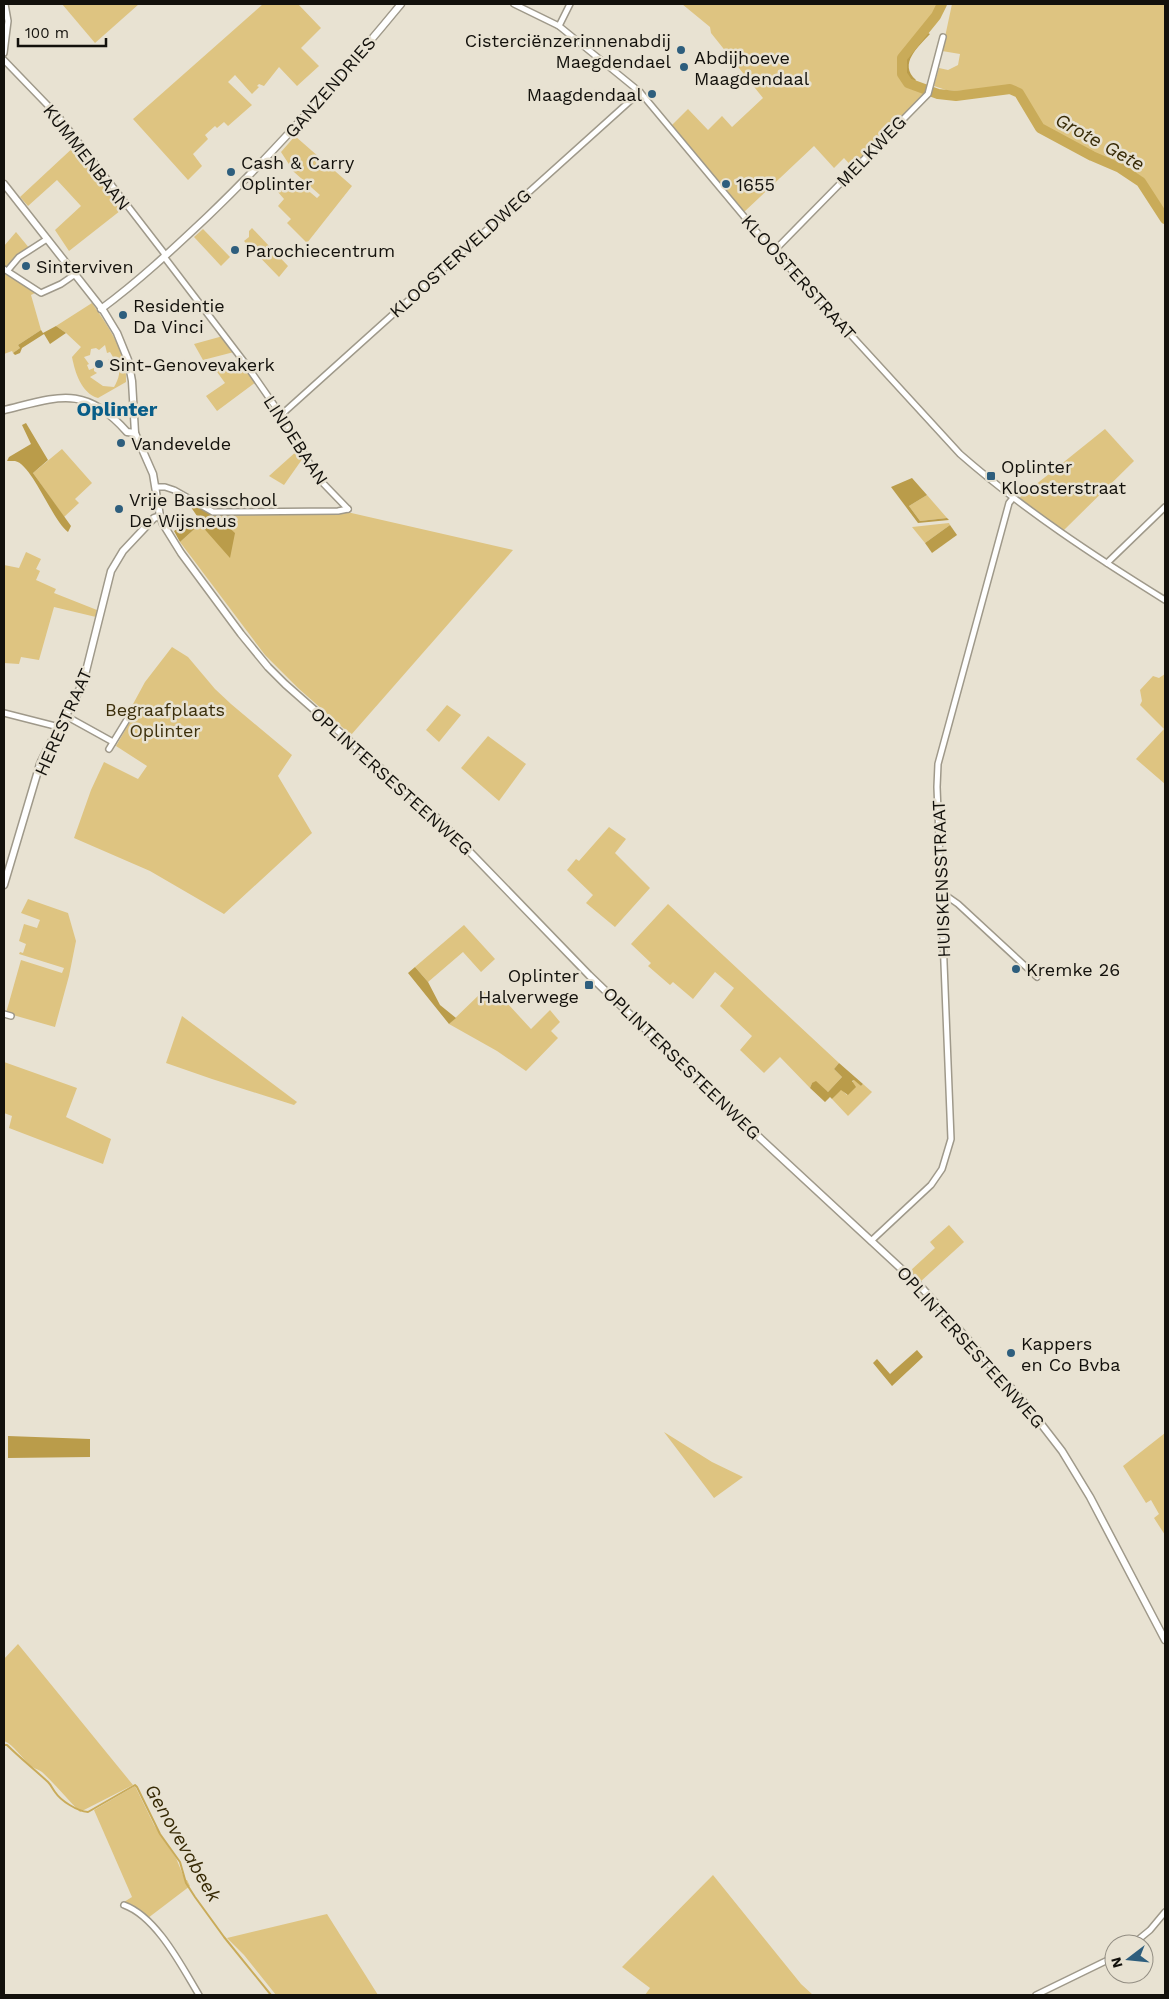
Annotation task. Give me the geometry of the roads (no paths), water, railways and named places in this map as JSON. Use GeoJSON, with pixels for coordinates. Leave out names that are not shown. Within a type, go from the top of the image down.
{"type":"FeatureCollection","features":[{"type":"Feature","properties":{"kind":"street"},"geometry":{"type":"LineString","coordinates":[[4,53],[8,22],[5,4]]}},
{"type":"Feature","properties":{"kind":"street","name":"GANZENDRIES"},"geometry":{"type":"LineString","coordinates":[[101,309],[165,258],[257,169],[290,135],[401,4]]}},
{"type":"Feature","properties":{"kind":"street","name":"KLOOSTERSTRAAT"},"geometry":{"type":"LineString","coordinates":[[514,4],[559,26],[640,92],[774,251],[938,431],[987,478],[1060,533],[1165,600]]}},
{"type":"Feature","properties":{"kind":"street"},"geometry":{"type":"LineString","coordinates":[[559,26],[570,4]]}},
{"type":"Feature","properties":{"kind":"street","name":"MELKWEG"},"geometry":{"type":"LineString","coordinates":[[774,251],[928,94],[943,37]]}},
{"type":"Feature","properties":{"kind":"street","name":"KUMMENBAAN"},"geometry":{"type":"LineString","coordinates":[[4,60],[58,117],[164,253],[165,258]]}},
{"type":"Feature","properties":{"kind":"street","name":"KLOOSTERVELDWEG"},"geometry":{"type":"LineString","coordinates":[[281,415],[640,92]]}},
{"type":"Feature","properties":{"kind":"street"},"geometry":{"type":"LineString","coordinates":[[4,184],[117,332],[128,360],[132,381],[135,433],[149,463],[156,487],[160,516]]}},
{"type":"Feature","properties":{"kind":"street"},"geometry":{"type":"LineString","coordinates":[[47,239],[19,257],[6,270],[41,293],[61,284],[74,275]]}},
{"type":"Feature","properties":{"kind":"street","name":"LINDEBAAN"},"geometry":{"type":"LineString","coordinates":[[156,487],[165,486],[213,512],[338,511],[348,509],[314,473],[281,415],[224,334],[165,258]]}},
{"type":"Feature","properties":{"kind":"street"},"geometry":{"type":"LineString","coordinates":[[4,410],[62,396],[79,398],[113,417],[127,432],[135,433]]}},
{"type":"Feature","properties":{"kind":"street","name":"HUISKENSSTRAAT"},"geometry":{"type":"LineString","coordinates":[[871,1241],[931,1185],[942,1169],[951,1139],[937,787],[938,764],[1009,503],[1013,498]]}},
{"type":"Feature","properties":{"kind":"street"},"geometry":{"type":"LineString","coordinates":[[1107,564],[1165,507]]}},
{"type":"Feature","properties":{"kind":"street","name":"HERESTRAAT"},"geometry":{"type":"LineString","coordinates":[[4,884],[40,764],[78,694],[86,672],[107,585],[116,560],[154,518],[160,516]]}},
{"type":"Feature","properties":{"kind":"street","name":"OPLINTERSESTEENWEG"},"geometry":{"type":"LineString","coordinates":[[160,516],[181,553],[268,667],[437,818],[597,982],[713,1094],[922,1288],[1028,1407],[1050,1435],[1090,1497],[1165,1640]]}},
{"type":"Feature","properties":{"kind":"street"},"geometry":{"type":"LineString","coordinates":[[4,713],[59,727]]}},
{"type":"Feature","properties":{"kind":"street"},"geometry":{"type":"LineString","coordinates":[[66,716],[113,742]]}},
{"type":"Feature","properties":{"kind":"street"},"geometry":{"type":"LineString","coordinates":[[109,749],[128,718]]}},
{"type":"Feature","properties":{"kind":"street"},"geometry":{"type":"LineString","coordinates":[[942,892],[958,904],[1037,976]]}},
{"type":"Feature","properties":{"kind":"street"},"geometry":{"type":"LineString","coordinates":[[4,1014],[11,1016]]}},
{"type":"Feature","properties":{"kind":"street"},"geometry":{"type":"LineString","coordinates":[[124,1905],[137,1911],[158,1932],[199,1995]]}},
{"type":"Feature","properties":{"kind":"street"},"geometry":{"type":"LineString","coordinates":[[1145,1934],[1165,1912]]}},
{"type":"Feature","properties":{"kind":"street"},"geometry":{"type":"LineString","coordinates":[[1036,1995],[1104,1962]]}},
{"type":"Feature","properties":{"kind":"waterway","name":"Grote Gete"},"geometry":{"type":"LineString","coordinates":[[942,4],[936,16],[902,58],[902,74],[908,83],[938,94],[956,96],[1010,89],[1019,93],[1040,128],[1092,156],[1120,168],[1141,182],[1165,219]]}},
{"type":"Feature","properties":{"kind":"waterway","name":"Genovevabeek"},"geometry":{"type":"LineString","coordinates":[[4,1745],[7,1745],[48,1782],[61,1799],[74,1808],[88,1812],[135,1785],[160,1834],[180,1862],[186,1883],[195,1897],[224,1937],[271,1995]]}},
{"type":"Feature","properties":{"kind":"place","name":"Cisterciënzerinnenabdij Maegdendael"},"geometry":{"type":"Point","coordinates":[681,50]}},
{"type":"Feature","properties":{"kind":"place","name":"Abdijhoeve Maagdendaal"},"geometry":{"type":"Point","coordinates":[684,67]}},
{"type":"Feature","properties":{"kind":"place","name":"Maagdendaal"},"geometry":{"type":"Point","coordinates":[652,94]}},
{"type":"Feature","properties":{"kind":"place","name":"Cash & Carry Oplinter"},"geometry":{"type":"Point","coordinates":[231,172]}},
{"type":"Feature","properties":{"kind":"place","name":"1655"},"geometry":{"type":"Point","coordinates":[726,184]}},
{"type":"Feature","properties":{"kind":"place","name":"Parochiecentrum"},"geometry":{"type":"Point","coordinates":[235,250]}},
{"type":"Feature","properties":{"kind":"place","name":"Sinterviven"},"geometry":{"type":"Point","coordinates":[26,266]}},
{"type":"Feature","properties":{"kind":"place","name":"Residentie Da Vinci"},"geometry":{"type":"Point","coordinates":[123,315]}},
{"type":"Feature","properties":{"kind":"place","name":"Sint-Genovevakerk"},"geometry":{"type":"Point","coordinates":[99,364]}},
{"type":"Feature","properties":{"kind":"place","name":"Vandevelde"},"geometry":{"type":"Point","coordinates":[121,443]}},
{"type":"Feature","properties":{"kind":"place","name":"Oplinter Kloosterstraat"},"geometry":{"type":"Point","coordinates":[991,476]}},
{"type":"Feature","properties":{"kind":"place","name":"Vrije Basisschool De Wijsneus"},"geometry":{"type":"Point","coordinates":[119,509]}},
{"type":"Feature","properties":{"kind":"place","name":"Kremke 26"},"geometry":{"type":"Point","coordinates":[1016,969]}},
{"type":"Feature","properties":{"kind":"place","name":"Oplinter Halverwege"},"geometry":{"type":"Point","coordinates":[589,985]}},
{"type":"Feature","properties":{"kind":"place","name":"Kappers en Co Bvba"},"geometry":{"type":"Point","coordinates":[1011,1353]}},
{"type":"Feature","properties":{"kind":"district","name":"Oplinter"},"geometry":{"type":"Point","coordinates":[117,409]}},
{"type":"Feature","properties":{"kind":"park label","name":"Begraafplaats Oplinter"},"geometry":{"type":"Point","coordinates":[165,720]}}]}
